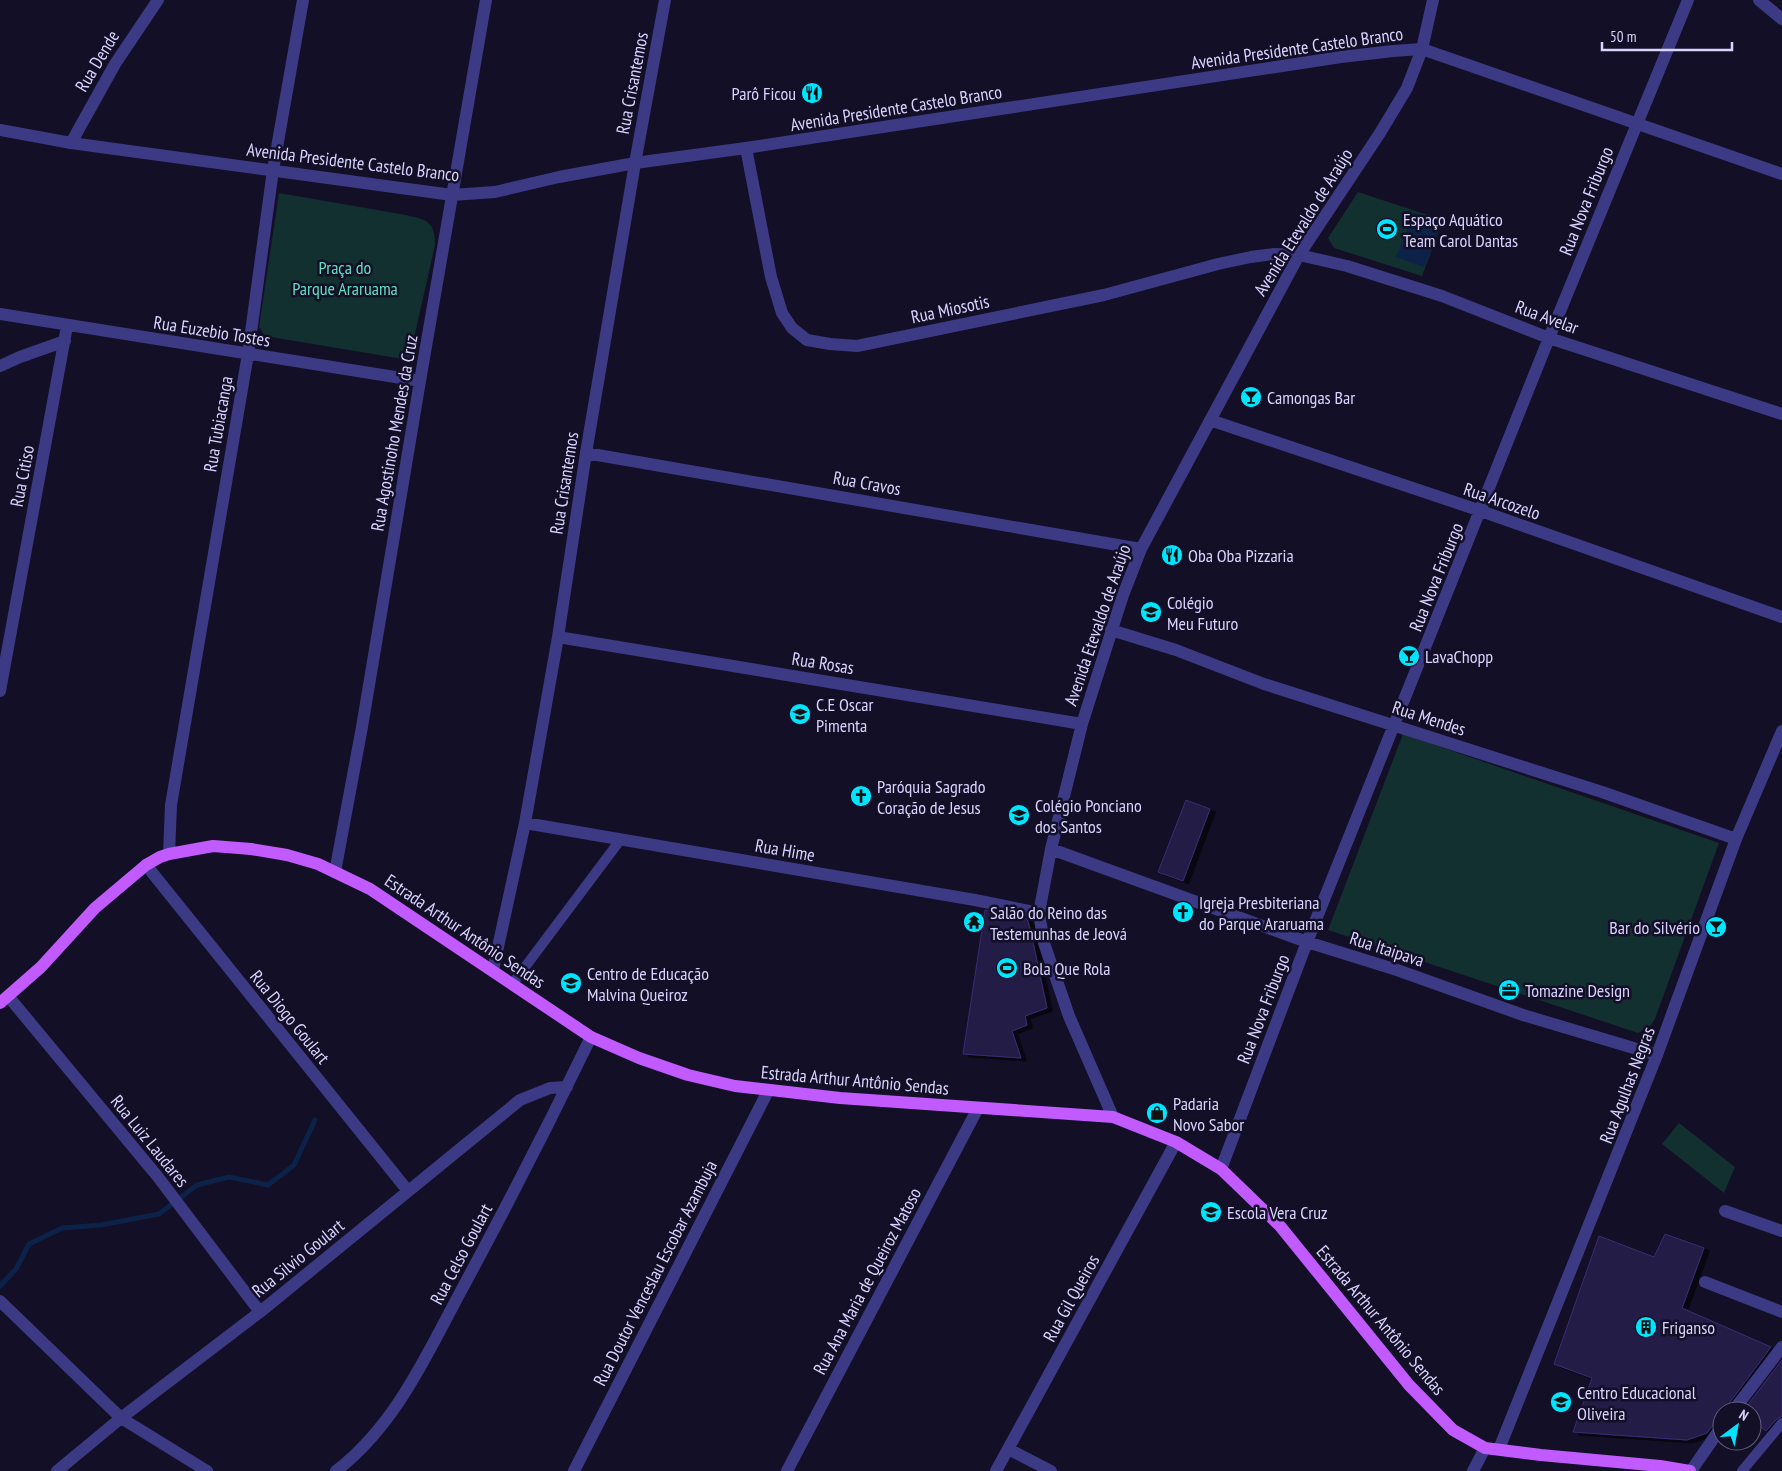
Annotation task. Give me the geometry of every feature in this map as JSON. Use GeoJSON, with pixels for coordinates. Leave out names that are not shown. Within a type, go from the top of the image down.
{"type":"FeatureCollection","features":[{"type":"Feature","properties":{"kind":"main road","name":"Estrada Arthur Antônio Sendas"},"geometry":{"type":"LineString","coordinates":[[4,1000],[41,967],[95,908],[146,865],[168,854],[213,846],[251,849],[287,855],[318,864],[370,889],[591,1037],[639,1058],[688,1075],[735,1086],[768,1091],[840,1098],[1114,1117],[1176,1142],[1221,1169],[1280,1226],[1409,1385],[1453,1430],[1485,1448],[1660,1466],[1690,1471]]}},
{"type":"Feature","properties":{"kind":"street","name":"Rua Dende"},"geometry":{"type":"LineString","coordinates":[[71,143],[115,64],[158,0]]}},
{"type":"Feature","properties":{"kind":"street","name":"Rua Tubiacanga"},"geometry":{"type":"LineString","coordinates":[[168,854],[171,805],[248,354],[273,170],[303,0]]}},
{"type":"Feature","properties":{"kind":"street","name":"Rua Agostinoho Mendes da Cruz"},"geometry":{"type":"LineString","coordinates":[[334,872],[362,727],[486,0]]}},
{"type":"Feature","properties":{"kind":"street","name":"Rua Crisantemos"},"geometry":{"type":"LineString","coordinates":[[493,970],[525,823],[558,637],[634,163],[665,0]]}},
{"type":"Feature","properties":{"kind":"street","name":"Avenida Etevaldo de Araújo"},"geometry":{"type":"LineString","coordinates":[[1114,1117],[1069,1016],[1044,943],[1039,913],[1051,849],[1082,724],[1141,548],[1299,255],[1380,133],[1407,88],[1422,49],[1433,0]]}},
{"type":"Feature","properties":{"kind":"street","name":"Rua Nova Friburgo"},"geometry":{"type":"LineString","coordinates":[[1221,1169],[1307,942],[1481,512],[1549,338],[1688,0]]}},
{"type":"Feature","properties":{"kind":"street"},"geometry":{"type":"LineString","coordinates":[[1759,0],[1782,19]]}},
{"type":"Feature","properties":{"kind":"street","name":"Avenida Presidente Castelo Branco"},"geometry":{"type":"LineString","coordinates":[[0,130],[71,143],[452,195],[495,192],[559,177],[634,163],[746,148],[1367,54],[1422,49],[1782,174]]}},
{"type":"Feature","properties":{"kind":"street","name":"Rua Miosotis"},"geometry":{"type":"LineString","coordinates":[[746,148],[771,277],[782,313],[792,328],[807,340],[857,346],[1085,299],[1251,257],[1274,254],[1299,255]]}},
{"type":"Feature","properties":{"kind":"street","name":"Rua Avelar"},"geometry":{"type":"LineString","coordinates":[[1299,255],[1347,266],[1442,296],[1549,338],[1782,414]]}},
{"type":"Feature","properties":{"kind":"street","name":"Rua Euzebio Tostes"},"geometry":{"type":"LineString","coordinates":[[0,314],[420,380]]}},
{"type":"Feature","properties":{"kind":"street","name":"Rua Citiso"},"geometry":{"type":"LineString","coordinates":[[0,691],[67,326]]}},
{"type":"Feature","properties":{"kind":"street"},"geometry":{"type":"LineString","coordinates":[[0,366],[65,341]]}},
{"type":"Feature","properties":{"kind":"street","name":"Rua Arcozelo"},"geometry":{"type":"LineString","coordinates":[[1210,420],[1782,617]]}},
{"type":"Feature","properties":{"kind":"street","name":"Rua Cravos"},"geometry":{"type":"LineString","coordinates":[[586,453],[1141,548]]}},
{"type":"Feature","properties":{"kind":"street","name":"Rua Mendes"},"geometry":{"type":"LineString","coordinates":[[1112,630],[1176,650],[1264,684],[1602,792],[1736,840]]}},
{"type":"Feature","properties":{"kind":"street","name":"Rua Rosas"},"geometry":{"type":"LineString","coordinates":[[558,637],[1082,724]]}},
{"type":"Feature","properties":{"kind":"street","name":"Rua Agulhas Negras"},"geometry":{"type":"LineString","coordinates":[[1499,1449],[1658,1055],[1736,840],[1782,731]]}},
{"type":"Feature","properties":{"kind":"street","name":"Rua Hime"},"geometry":{"type":"LineString","coordinates":[[525,823],[975,900],[1039,913]]}},
{"type":"Feature","properties":{"kind":"street","name":"Rua Itaipava"},"geometry":{"type":"LineString","coordinates":[[1051,849],[1307,942],[1397,970],[1522,1015],[1658,1055]]}},
{"type":"Feature","properties":{"kind":"street","name":"Rua Diogo Goulart"},"geometry":{"type":"LineString","coordinates":[[146,865],[408,1192]]}},
{"type":"Feature","properties":{"kind":"street","name":"Rua Luiz Laudares"},"geometry":{"type":"LineString","coordinates":[[4,1000],[158,1177],[260,1312]]}},
{"type":"Feature","properties":{"kind":"street","name":"Rua Celso Goulart"},"geometry":{"type":"LineString","coordinates":[[336,1471],[365,1446],[406,1394],[504,1212],[591,1037]]}},
{"type":"Feature","properties":{"kind":"street","name":"Rua Silvio Goulart"},"geometry":{"type":"LineString","coordinates":[[57,1471],[121,1418],[260,1312],[520,1100],[550,1088],[567,1087]]}},
{"type":"Feature","properties":{"kind":"street","name":"Rua Doutor Venceslau Escobar Azambuja"},"geometry":{"type":"LineString","coordinates":[[574,1471],[768,1091]]}},
{"type":"Feature","properties":{"kind":"street","name":"Rua Ana Maria de Queiroz Matoso"},"geometry":{"type":"LineString","coordinates":[[787,1471],[978,1108]]}},
{"type":"Feature","properties":{"kind":"street","name":"Rua Gil Queiros"},"geometry":{"type":"LineString","coordinates":[[996,1471],[1176,1142]]}},
{"type":"Feature","properties":{"kind":"street"},"geometry":{"type":"LineString","coordinates":[[1725,1211],[1782,1231]]}},
{"type":"Feature","properties":{"kind":"street"},"geometry":{"type":"LineString","coordinates":[[1705,1282],[1782,1312]]}},
{"type":"Feature","properties":{"kind":"street"},"geometry":{"type":"LineString","coordinates":[[2,1303],[121,1418],[207,1471]]}},
{"type":"Feature","properties":{"kind":"street"},"geometry":{"type":"LineString","coordinates":[[1741,1401],[1782,1348]]}},
{"type":"Feature","properties":{"kind":"street"},"geometry":{"type":"LineString","coordinates":[[1690,1471],[1712,1440]]}},
{"type":"Feature","properties":{"kind":"street"},"geometry":{"type":"LineString","coordinates":[[1008,1448],[1051,1471]]}},
{"type":"Feature","properties":{"kind":"street"},"geometry":{"type":"LineString","coordinates":[[1473,1471],[1485,1448]]}},
{"type":"Feature","properties":{"kind":"lane"},"geometry":{"type":"LineString","coordinates":[[513,984],[622,839]]}},
{"type":"Feature","properties":{"kind":"lane"},"geometry":{"type":"LineString","coordinates":[[1742,1471],[1782,1423]]}},
{"type":"Feature","properties":{"kind":"green space","name":"Espaço Aquático Team Carol Dantas"},"geometry":{"type":"Polygon","coordinates":[[[1358,192],[1443,220],[1422,276],[1334,248],[1328,238],[1358,192]]]}},
{"type":"Feature","properties":{"kind":"green space","name":"Praça do Parque Araruama"},"geometry":{"type":"Polygon","coordinates":[[[279,193],[406,215],[424,220],[431,226],[435,237],[435,245],[409,360],[265,336],[259,327],[279,193]]]}},
{"type":"Feature","properties":{"kind":"green space"},"geometry":{"type":"Polygon","coordinates":[[[1403,734],[1719,843],[1655,1019],[1650,1026],[1638,1033],[1328,930],[1403,734]]]}},
{"type":"Feature","properties":{"kind":"green space"},"geometry":{"type":"Polygon","coordinates":[[[1679,1123],[1735,1167],[1724,1193],[1662,1144],[1679,1123]]]}},
{"type":"Feature","properties":{"kind":"water"},"geometry":{"type":"Polygon","coordinates":[[[1414,213],[1442,222],[1424,267],[1396,257],[1414,213]]]}},
{"type":"Feature","properties":{"kind":"building"},"geometry":{"type":"Polygon","coordinates":[[[1186,800],[1210,809],[1183,881],[1158,872],[1186,800]]]}},
{"type":"Feature","properties":{"kind":"building","name":"Bola Que Rola"},"geometry":{"type":"Polygon","coordinates":[[[985,910],[1027,919],[1030,928],[1047,1008],[1025,1016],[1027,1025],[1012,1031],[1021,1058],[963,1054],[985,910]]]}},
{"type":"Feature","properties":{"kind":"building","name":"Friganso"},"geometry":{"type":"Polygon","coordinates":[[[1665,1234],[1704,1248],[1682,1308],[1771,1347],[1731,1401],[1712,1401],[1712,1426],[1707,1433],[1687,1440],[1573,1432],[1592,1378],[1554,1364],[1599,1236],[1654,1257],[1665,1234]]]}},
{"type":"Feature","properties":{"kind":"building"},"geometry":{"type":"Polygon","coordinates":[[[1782,1360],[1782,1416],[1766,1431],[1762,1428],[1762,1401],[1751,1401],[1782,1360]]]}},
{"type":"Feature","properties":{"kind":"waterway"},"geometry":{"type":"LineString","coordinates":[[0,1286],[16,1269],[29,1244],[62,1228],[101,1225],[159,1214],[197,1185],[229,1177],[268,1185],[294,1165],[315,1120]]}},
{"type":"Feature","properties":{"kind":"place","name":"Parô Ficou"},"geometry":{"type":"Point","coordinates":[812,93]}},
{"type":"Feature","properties":{"kind":"place","name":"Espaço Aquático Team Carol Dantas"},"geometry":{"type":"Point","coordinates":[1387,229]}},
{"type":"Feature","properties":{"kind":"place","name":"Camongas Bar"},"geometry":{"type":"Point","coordinates":[1251,397]}},
{"type":"Feature","properties":{"kind":"place","name":"Oba Oba Pizzaria"},"geometry":{"type":"Point","coordinates":[1172,555]}},
{"type":"Feature","properties":{"kind":"place","name":"Colégio Meu Futuro"},"geometry":{"type":"Point","coordinates":[1151,612]}},
{"type":"Feature","properties":{"kind":"place","name":"LavaChopp"},"geometry":{"type":"Point","coordinates":[1409,656]}},
{"type":"Feature","properties":{"kind":"place","name":"C.E Oscar Pimenta"},"geometry":{"type":"Point","coordinates":[800,714]}},
{"type":"Feature","properties":{"kind":"place","name":"Paróquia Sagrado Coração de Jesus"},"geometry":{"type":"Point","coordinates":[861,796]}},
{"type":"Feature","properties":{"kind":"place","name":"Colégio Ponciano dos Santos"},"geometry":{"type":"Point","coordinates":[1019,815]}},
{"type":"Feature","properties":{"kind":"place","name":"Igreja Presbiteriana do Parque Araruama"},"geometry":{"type":"Point","coordinates":[1183,912]}},
{"type":"Feature","properties":{"kind":"place","name":"Salão do Reino das Testemunhas de Jeová"},"geometry":{"type":"Point","coordinates":[974,922]}},
{"type":"Feature","properties":{"kind":"place","name":"Bar do Silvério"},"geometry":{"type":"Point","coordinates":[1716,927]}},
{"type":"Feature","properties":{"kind":"place","name":"Bola Que Rola"},"geometry":{"type":"Point","coordinates":[1007,968]}},
{"type":"Feature","properties":{"kind":"place","name":"Centro de Educação Malvina Queiroz"},"geometry":{"type":"Point","coordinates":[571,983]}},
{"type":"Feature","properties":{"kind":"place","name":"Tomazine Design"},"geometry":{"type":"Point","coordinates":[1509,990]}},
{"type":"Feature","properties":{"kind":"place","name":"Padaria Novo Sabor"},"geometry":{"type":"Point","coordinates":[1157,1113]}},
{"type":"Feature","properties":{"kind":"place","name":"Escola Vera Cruz"},"geometry":{"type":"Point","coordinates":[1211,1212]}},
{"type":"Feature","properties":{"kind":"place","name":"Friganso"},"geometry":{"type":"Point","coordinates":[1646,1327]}},
{"type":"Feature","properties":{"kind":"place","name":"Centro Educacional Oliveira"},"geometry":{"type":"Point","coordinates":[1561,1402]}}]}
